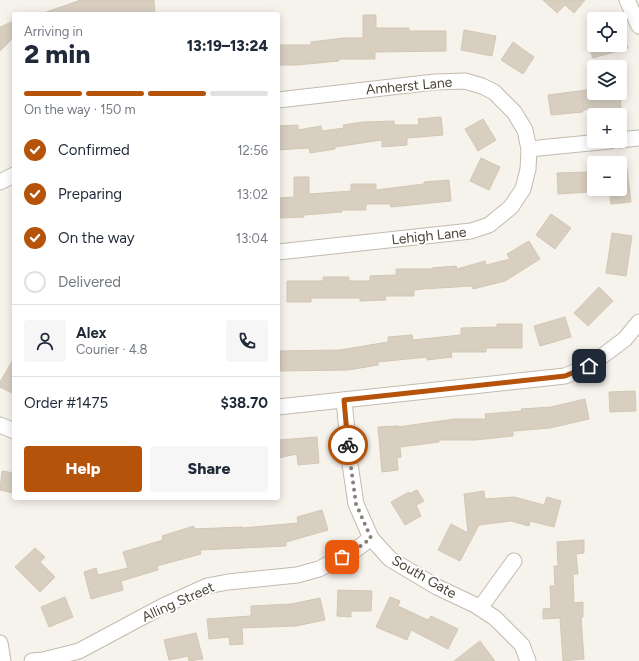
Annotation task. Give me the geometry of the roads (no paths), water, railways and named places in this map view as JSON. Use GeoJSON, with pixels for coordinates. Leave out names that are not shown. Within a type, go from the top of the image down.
{"type":"FeatureCollection","features":[{"type":"Feature","properties":{"kind":"street"},"geometry":{"type":"LineString","coordinates":[[627,0],[639,26]]}},
{"type":"Feature","properties":{"kind":"street","name":"Amherst Lane"},"geometry":{"type":"LineString","coordinates":[[280,100],[436,82],[465,81],[482,86],[494,92],[514,112],[525,130],[529,149]]}},
{"type":"Feature","properties":{"kind":"street"},"geometry":{"type":"LineString","coordinates":[[627,139],[639,138]]}},
{"type":"Feature","properties":{"kind":"street"},"geometry":{"type":"LineString","coordinates":[[529,149],[587,143]]}},
{"type":"Feature","properties":{"kind":"street","name":"Lehigh Lane"},"geometry":{"type":"LineString","coordinates":[[280,252],[471,231],[489,225],[511,207],[523,189],[528,169],[529,149]]}},
{"type":"Feature","properties":{"kind":"street"},"geometry":{"type":"LineString","coordinates":[[0,182],[12,175]]}},
{"type":"Feature","properties":{"kind":"street"},"geometry":{"type":"LineString","coordinates":[[280,407],[565,376],[589,366],[637,328]]}},
{"type":"Feature","properties":{"kind":"street","name":"South Gate"},"geometry":{"type":"LineString","coordinates":[[344,400],[350,464],[356,504],[371,538],[390,559],[437,588],[480,608],[495,618],[522,645],[528,661]]}},
{"type":"Feature","properties":{"kind":"street"},"geometry":{"type":"LineString","coordinates":[[0,426],[12,429]]}},
{"type":"Feature","properties":{"kind":"street","name":"Alling Street"},"geometry":{"type":"LineString","coordinates":[[32,661],[79,652],[163,606],[206,586],[228,582],[297,575],[319,570],[354,551],[371,538]]}},
{"type":"Feature","properties":{"kind":"street"},"geometry":{"type":"LineString","coordinates":[[480,608],[514,561]]}},
{"type":"Feature","properties":{"kind":"street"},"geometry":{"type":"LineString","coordinates":[[0,642],[3,661]]}}]}
